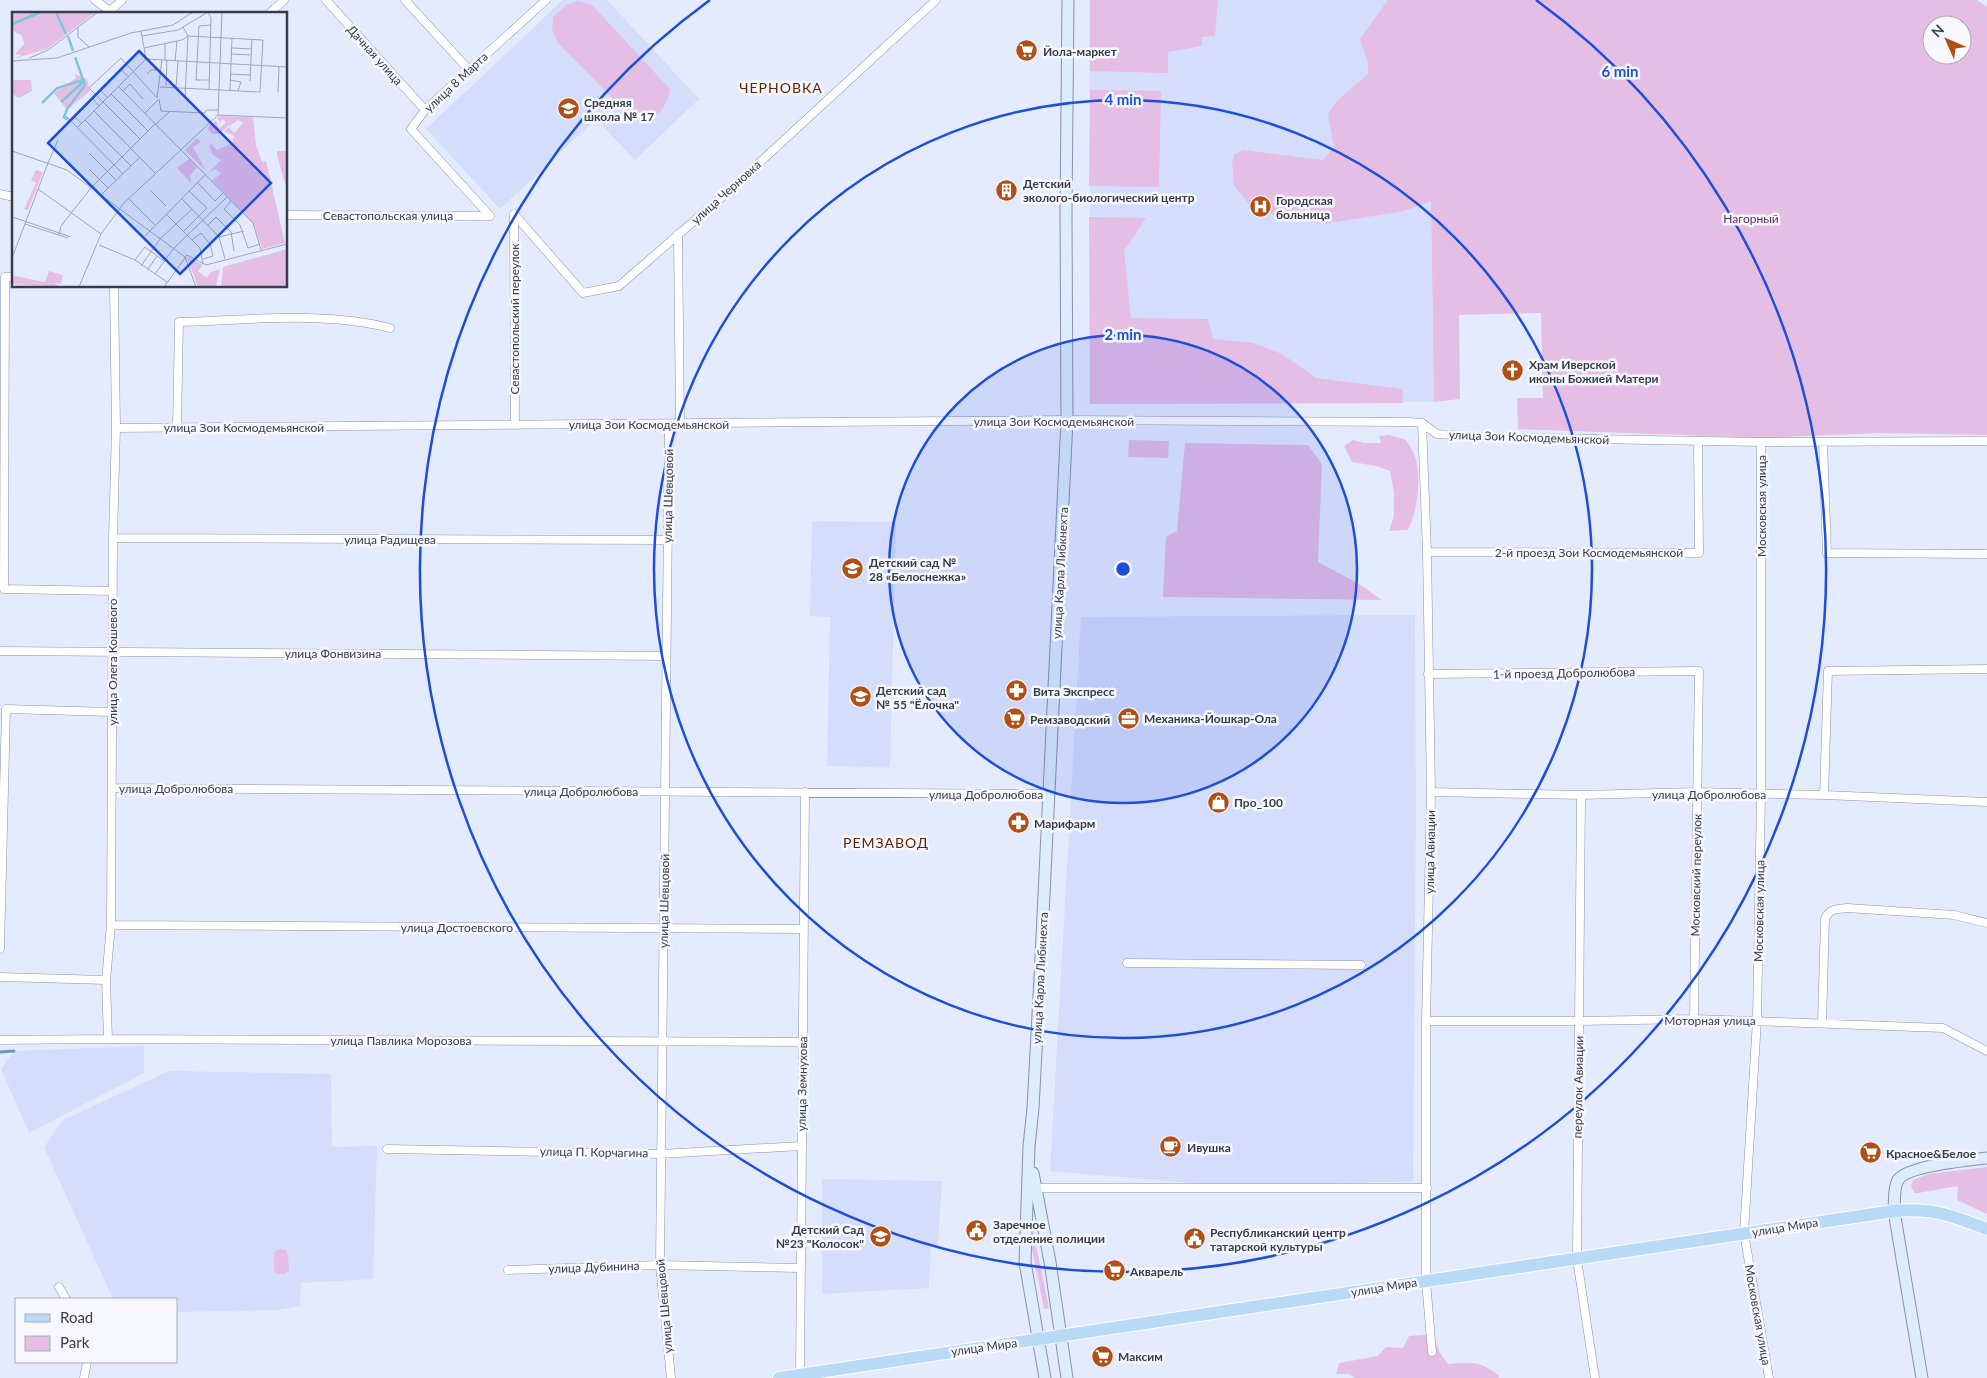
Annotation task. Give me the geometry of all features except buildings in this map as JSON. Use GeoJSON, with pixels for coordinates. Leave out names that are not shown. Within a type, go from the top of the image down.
{"type":"FeatureCollection","features":[{"type":"Feature","properties":{"kind":"main road","name":"улица Карла Либкнехта"},"geometry":{"type":"LineString","coordinates":[[1045,1378],[1026,1262],[1029,1146],[1033,1108],[1050,794],[1067,420],[1068,0]]}},
{"type":"Feature","properties":{"kind":"main road","name":"улица Карла Либкнехта"},"geometry":{"type":"LineString","coordinates":[[1029,1146],[1050,1262],[1067,1378]]}},
{"type":"Feature","properties":{"kind":"main road"},"geometry":{"type":"LineString","coordinates":[[1922,1378],[1894,1210],[1895,1189],[1898,1180],[1910,1171],[1987,1158]]}},
{"type":"Feature","properties":{"kind":"main road","name":"улица Мира"},"geometry":{"type":"LineString","coordinates":[[779,1378],[1894,1210],[1932,1210],[1987,1228]]}},
{"type":"Feature","properties":{"kind":"street"},"geometry":{"type":"LineString","coordinates":[[95,0],[110,12],[122,0]]}},
{"type":"Feature","properties":{"kind":"street"},"geometry":{"type":"LineString","coordinates":[[271,12],[284,0]]}},
{"type":"Feature","properties":{"kind":"street","name":"Дачная улица"},"geometry":{"type":"LineString","coordinates":[[326,0],[425,110]]}},
{"type":"Feature","properties":{"kind":"street"},"geometry":{"type":"LineString","coordinates":[[405,0],[469,70]]}},
{"type":"Feature","properties":{"kind":"street","name":"улица 8 Марта"},"geometry":{"type":"LineString","coordinates":[[490,216],[411,129],[425,110],[546,0]]}},
{"type":"Feature","properties":{"kind":"street","name":"улица Черновка"},"geometry":{"type":"LineString","coordinates":[[514,214],[583,293],[619,286],[731,189],[936,0]]}},
{"type":"Feature","properties":{"kind":"street","name":"Севастопольский переулок"},"geometry":{"type":"LineString","coordinates":[[514,214],[515,425]]}},
{"type":"Feature","properties":{"kind":"street","name":"Севастопольская улица"},"geometry":{"type":"LineString","coordinates":[[288,215],[490,216]]}},
{"type":"Feature","properties":{"kind":"street"},"geometry":{"type":"LineString","coordinates":[[678,234],[680,423]]}},
{"type":"Feature","properties":{"kind":"street"},"geometry":{"type":"LineString","coordinates":[[12,277],[5,277],[4,588],[112,591]]}},
{"type":"Feature","properties":{"kind":"street","name":"улица Олега Кошевого"},"geometry":{"type":"LineString","coordinates":[[108,1038],[106,980],[111,925],[112,591],[116,428],[114,288]]}},
{"type":"Feature","properties":{"kind":"street"},"geometry":{"type":"LineString","coordinates":[[177,428],[179,322],[286,318],[362,321],[390,328]]}},
{"type":"Feature","properties":{"kind":"street","name":"улица Зои Космодемьянской"},"geometry":{"type":"LineString","coordinates":[[116,428],[1067,420],[1422,422],[1437,434],[1761,442],[1987,441]]}},
{"type":"Feature","properties":{"kind":"street","name":"улица Авиации"},"geometry":{"type":"LineString","coordinates":[[1422,422],[1427,552],[1431,792],[1426,1021],[1426,1281],[1432,1352]]}},
{"type":"Feature","properties":{"kind":"street","name":"улица Шевцовой"},"geometry":{"type":"LineString","coordinates":[[669,424],[660,1265],[671,1378]]}},
{"type":"Feature","properties":{"kind":"street","name":"2-й проезд Зои Космодемьянской"},"geometry":{"type":"LineString","coordinates":[[1427,552],[1699,553],[1698,441]]}},
{"type":"Feature","properties":{"kind":"street","name":"Московская улица"},"geometry":{"type":"LineString","coordinates":[[1761,442],[1761,794],[1757,1020],[1744,1233],[1769,1378]]}},
{"type":"Feature","properties":{"kind":"street"},"geometry":{"type":"LineString","coordinates":[[1823,442],[1827,554],[1987,554]]}},
{"type":"Feature","properties":{"kind":"street","name":"улица Радищева"},"geometry":{"type":"LineString","coordinates":[[113,538],[668,540]]}},
{"type":"Feature","properties":{"kind":"street","name":"улица Фонвизина"},"geometry":{"type":"LineString","coordinates":[[0,651],[666,656]]}},
{"type":"Feature","properties":{"kind":"street"},"geometry":{"type":"LineString","coordinates":[[1824,795],[1828,671],[1987,669]]}},
{"type":"Feature","properties":{"kind":"street","name":"1-й проезд Добролюбова"},"geometry":{"type":"LineString","coordinates":[[1428,674],[1699,672]]}},
{"type":"Feature","properties":{"kind":"street","name":"Московский переулок"},"geometry":{"type":"LineString","coordinates":[[1694,1019],[1699,672]]}},
{"type":"Feature","properties":{"kind":"street"},"geometry":{"type":"LineString","coordinates":[[0,949],[6,709],[112,712]]}},
{"type":"Feature","properties":{"kind":"street","name":"улица Добролюбова"},"geometry":{"type":"LineString","coordinates":[[112,788],[1050,794]]}},
{"type":"Feature","properties":{"kind":"street","name":"улица Земнухова"},"geometry":{"type":"LineString","coordinates":[[800,1375],[805,792]]}},
{"type":"Feature","properties":{"kind":"street","name":"улица Добролюбова"},"geometry":{"type":"LineString","coordinates":[[1431,792],[1582,795],[1698,792],[1987,802]]}},
{"type":"Feature","properties":{"kind":"street","name":"переулок Авиации"},"geometry":{"type":"LineString","coordinates":[[1582,795],[1577,1259],[1595,1378]]}},
{"type":"Feature","properties":{"kind":"street"},"geometry":{"type":"LineString","coordinates":[[1822,1023],[1825,919],[1833,909],[1847,908],[1954,915],[1987,923]]}},
{"type":"Feature","properties":{"kind":"street","name":"улица Достоевского"},"geometry":{"type":"LineString","coordinates":[[111,925],[803,929]]}},
{"type":"Feature","properties":{"kind":"street"},"geometry":{"type":"LineString","coordinates":[[1127,963],[1361,965]]}},
{"type":"Feature","properties":{"kind":"street"},"geometry":{"type":"LineString","coordinates":[[0,977],[106,980]]}},
{"type":"Feature","properties":{"kind":"street","name":"Моторная улица"},"geometry":{"type":"LineString","coordinates":[[1426,1021],[1694,1019],[1943,1028],[1987,1051]]}},
{"type":"Feature","properties":{"kind":"street","name":"улица Павлика Морозова"},"geometry":{"type":"LineString","coordinates":[[0,1040],[108,1038],[802,1042]]}},
{"type":"Feature","properties":{"kind":"street","name":"улица П. Корчагина"},"geometry":{"type":"LineString","coordinates":[[387,1149],[661,1154],[801,1146]]}},
{"type":"Feature","properties":{"kind":"street"},"geometry":{"type":"LineString","coordinates":[[1036,1188],[1427,1188]]}},
{"type":"Feature","properties":{"kind":"street","name":"улица Дубинина"},"geometry":{"type":"LineString","coordinates":[[508,1270],[660,1265],[800,1268]]}},
{"type":"Feature","properties":{"kind":"street"},"geometry":{"type":"LineString","coordinates":[[59,1287],[65,1298]]}},
{"type":"Feature","properties":{"kind":"street"},"geometry":{"type":"LineString","coordinates":[[84,1378],[87,1363]]}},
{"type":"Feature","properties":{"kind":"shaded area","name":"Средняя школа № 17"},"geometry":{"type":"Polygon","coordinates":[[[563,0],[607,0],[699,99],[635,160],[596,119],[500,209],[426,129],[563,0]]]}},
{"type":"Feature","properties":{"kind":"shaded area","name":"Городская больница"},"geometry":{"type":"Polygon","coordinates":[[[1090,0],[1428,0],[1434,402],[1090,404],[1090,0]]]}},
{"type":"Feature","properties":{"kind":"shaded area"},"geometry":{"type":"Polygon","coordinates":[[[812,521],[896,522],[890,767],[827,766],[830,617],[810,616],[812,521]]]}},
{"type":"Feature","properties":{"kind":"shaded area"},"geometry":{"type":"Polygon","coordinates":[[[1415,615],[1416,813],[1413,1181],[1239,1187],[1050,1171],[1081,617],[1415,615]]]}},
{"type":"Feature","properties":{"kind":"shaded area"},"geometry":{"type":"Polygon","coordinates":[[[144,1046],[144,1073],[29,1133],[1,1069],[14,1051],[144,1046]]]}},
{"type":"Feature","properties":{"kind":"shaded area"},"geometry":{"type":"Polygon","coordinates":[[[169,1071],[331,1074],[332,1147],[377,1146],[373,1279],[301,1283],[300,1306],[277,1310],[178,1312],[178,1298],[113,1298],[44,1147],[63,1120],[169,1071]]]}},
{"type":"Feature","properties":{"kind":"shaded area","name":"Детский Сад №23 \"Колосок\""},"geometry":{"type":"Polygon","coordinates":[[[822,1179],[942,1181],[938,1245],[931,1245],[929,1288],[822,1294],[822,1179]]]}},
{"type":"Feature","properties":{"kind":"green space"},"geometry":{"type":"Polygon","coordinates":[[[1090,0],[1218,0],[1215,36],[1202,37],[1202,46],[1168,52],[1168,73],[1090,71],[1090,0]]]}},
{"type":"Feature","properties":{"kind":"green space","name":"Нагорный"},"geometry":{"type":"Polygon","coordinates":[[[1388,0],[1977,0],[1987,7],[1987,435],[1881,433],[1763,438],[1518,429],[1517,398],[1543,398],[1541,313],[1459,315],[1460,399],[1434,402],[1431,201],[1404,211],[1324,224],[1264,213],[1249,204],[1234,185],[1232,162],[1235,154],[1243,150],[1323,160],[1334,147],[1328,114],[1337,101],[1368,74],[1368,62],[1360,39],[1388,0]]]}},
{"type":"Feature","properties":{"kind":"green space"},"geometry":{"type":"Polygon","coordinates":[[[578,1],[592,5],[670,89],[663,108],[654,117],[642,122],[635,121],[557,42],[552,30],[553,17],[566,5],[578,1]]]}},
{"type":"Feature","properties":{"kind":"green space"},"geometry":{"type":"Polygon","coordinates":[[[1090,90],[1161,91],[1159,187],[1089,186],[1090,90]]]}},
{"type":"Feature","properties":{"kind":"green space"},"geometry":{"type":"Polygon","coordinates":[[[1089,217],[1146,218],[1124,251],[1131,318],[1208,319],[1213,339],[1253,343],[1282,354],[1316,378],[1402,389],[1403,403],[1090,404],[1089,217]]]}},
{"type":"Feature","properties":{"kind":"green space"},"geometry":{"type":"Polygon","coordinates":[[[1389,435],[1406,440],[1412,450],[1418,471],[1418,492],[1408,530],[1389,531],[1394,515],[1394,493],[1390,471],[1376,466],[1352,462],[1344,446],[1353,440],[1364,443],[1381,443],[1379,436],[1389,435]]]}},
{"type":"Feature","properties":{"kind":"green space"},"geometry":{"type":"Polygon","coordinates":[[[1129,440],[1169,441],[1168,458],[1128,457],[1129,440]]]}},
{"type":"Feature","properties":{"kind":"green space"},"geometry":{"type":"Polygon","coordinates":[[[1185,443],[1308,445],[1322,464],[1318,562],[1359,584],[1382,600],[1163,597],[1166,537],[1177,531],[1185,443]]]}},
{"type":"Feature","properties":{"kind":"green space"},"geometry":{"type":"Polygon","coordinates":[[[1987,1167],[1987,1214],[1957,1200],[1958,1186],[1918,1193],[1915,1193],[1911,1187],[1913,1180],[1928,1174],[1987,1167]]]}},
{"type":"Feature","properties":{"kind":"green space"},"geometry":{"type":"Polygon","coordinates":[[[1033,1230],[1049,1308],[1044,1309],[1032,1249],[1033,1230]]]}},
{"type":"Feature","properties":{"kind":"green space"},"geometry":{"type":"Polygon","coordinates":[[[278,1249],[286,1250],[288,1255],[289,1270],[285,1274],[276,1274],[274,1269],[274,1254],[278,1249]]]}},
{"type":"Feature","properties":{"kind":"green space"},"geometry":{"type":"Polygon","coordinates":[[[1433,1334],[1440,1353],[1448,1364],[1469,1363],[1480,1365],[1492,1370],[1499,1378],[1355,1378],[1349,1374],[1336,1374],[1339,1363],[1378,1356],[1386,1347],[1403,1348],[1409,1336],[1433,1334]]]}},
{"type":"Feature","properties":{"kind":"waterway"},"geometry":{"type":"LineString","coordinates":[[0,1052],[14,1051]]}},
{"type":"Feature","properties":{"kind":"place","name":"Йола-маркет"},"geometry":{"type":"Point","coordinates":[1027,51]}},
{"type":"Feature","properties":{"kind":"place","name":"Средняя школа № 17"},"geometry":{"type":"Point","coordinates":[568,109]}},
{"type":"Feature","properties":{"kind":"place","name":"Детский эколого-биологический центр"},"geometry":{"type":"Point","coordinates":[1007,190]}},
{"type":"Feature","properties":{"kind":"place","name":"Городская больница"},"geometry":{"type":"Point","coordinates":[1260,207]}},
{"type":"Feature","properties":{"kind":"place","name":"Храм Иверской иконы Божией Матери"},"geometry":{"type":"Point","coordinates":[1513,371]}},
{"type":"Feature","properties":{"kind":"place","name":"Детский сад № 28 «Белоснежка»"},"geometry":{"type":"Point","coordinates":[853,569]}},
{"type":"Feature","properties":{"kind":"place","name":"Вита Экспресс"},"geometry":{"type":"Point","coordinates":[1017,691]}},
{"type":"Feature","properties":{"kind":"place","name":"Детский сад № 55 \"Ёлочка\""},"geometry":{"type":"Point","coordinates":[860,697]}},
{"type":"Feature","properties":{"kind":"place","name":"Механика-Йошкар-Ола"},"geometry":{"type":"Point","coordinates":[1128,718]}},
{"type":"Feature","properties":{"kind":"place","name":"Ремзаводский"},"geometry":{"type":"Point","coordinates":[1014,719]}},
{"type":"Feature","properties":{"kind":"place","name":"Про_100"},"geometry":{"type":"Point","coordinates":[1218,802]}},
{"type":"Feature","properties":{"kind":"place","name":"Марифарм"},"geometry":{"type":"Point","coordinates":[1018,823]}},
{"type":"Feature","properties":{"kind":"place","name":"Ивушка"},"geometry":{"type":"Point","coordinates":[1171,1147]}},
{"type":"Feature","properties":{"kind":"place","name":"Красное&Белое"},"geometry":{"type":"Point","coordinates":[1870,1153]}},
{"type":"Feature","properties":{"kind":"place","name":"Заречное отделение полиции"},"geometry":{"type":"Point","coordinates":[977,1231]}},
{"type":"Feature","properties":{"kind":"place","name":"Детский Сад №23 \"Колосок\""},"geometry":{"type":"Point","coordinates":[880,1236]}},
{"type":"Feature","properties":{"kind":"place","name":"Республиканский центр татарской культуры"},"geometry":{"type":"Point","coordinates":[1194,1239]}},
{"type":"Feature","properties":{"kind":"place","name":"Акварель"},"geometry":{"type":"Point","coordinates":[1114,1271]}},
{"type":"Feature","properties":{"kind":"place","name":"Максим"},"geometry":{"type":"Point","coordinates":[1102,1356]}},
{"type":"Feature","properties":{"kind":"district","name":"ЧЕРНОВКА"},"geometry":{"type":"Point","coordinates":[781,87]}},
{"type":"Feature","properties":{"kind":"district","name":"РЕМЗАВОД"},"geometry":{"type":"Point","coordinates":[886,842]}}]}
